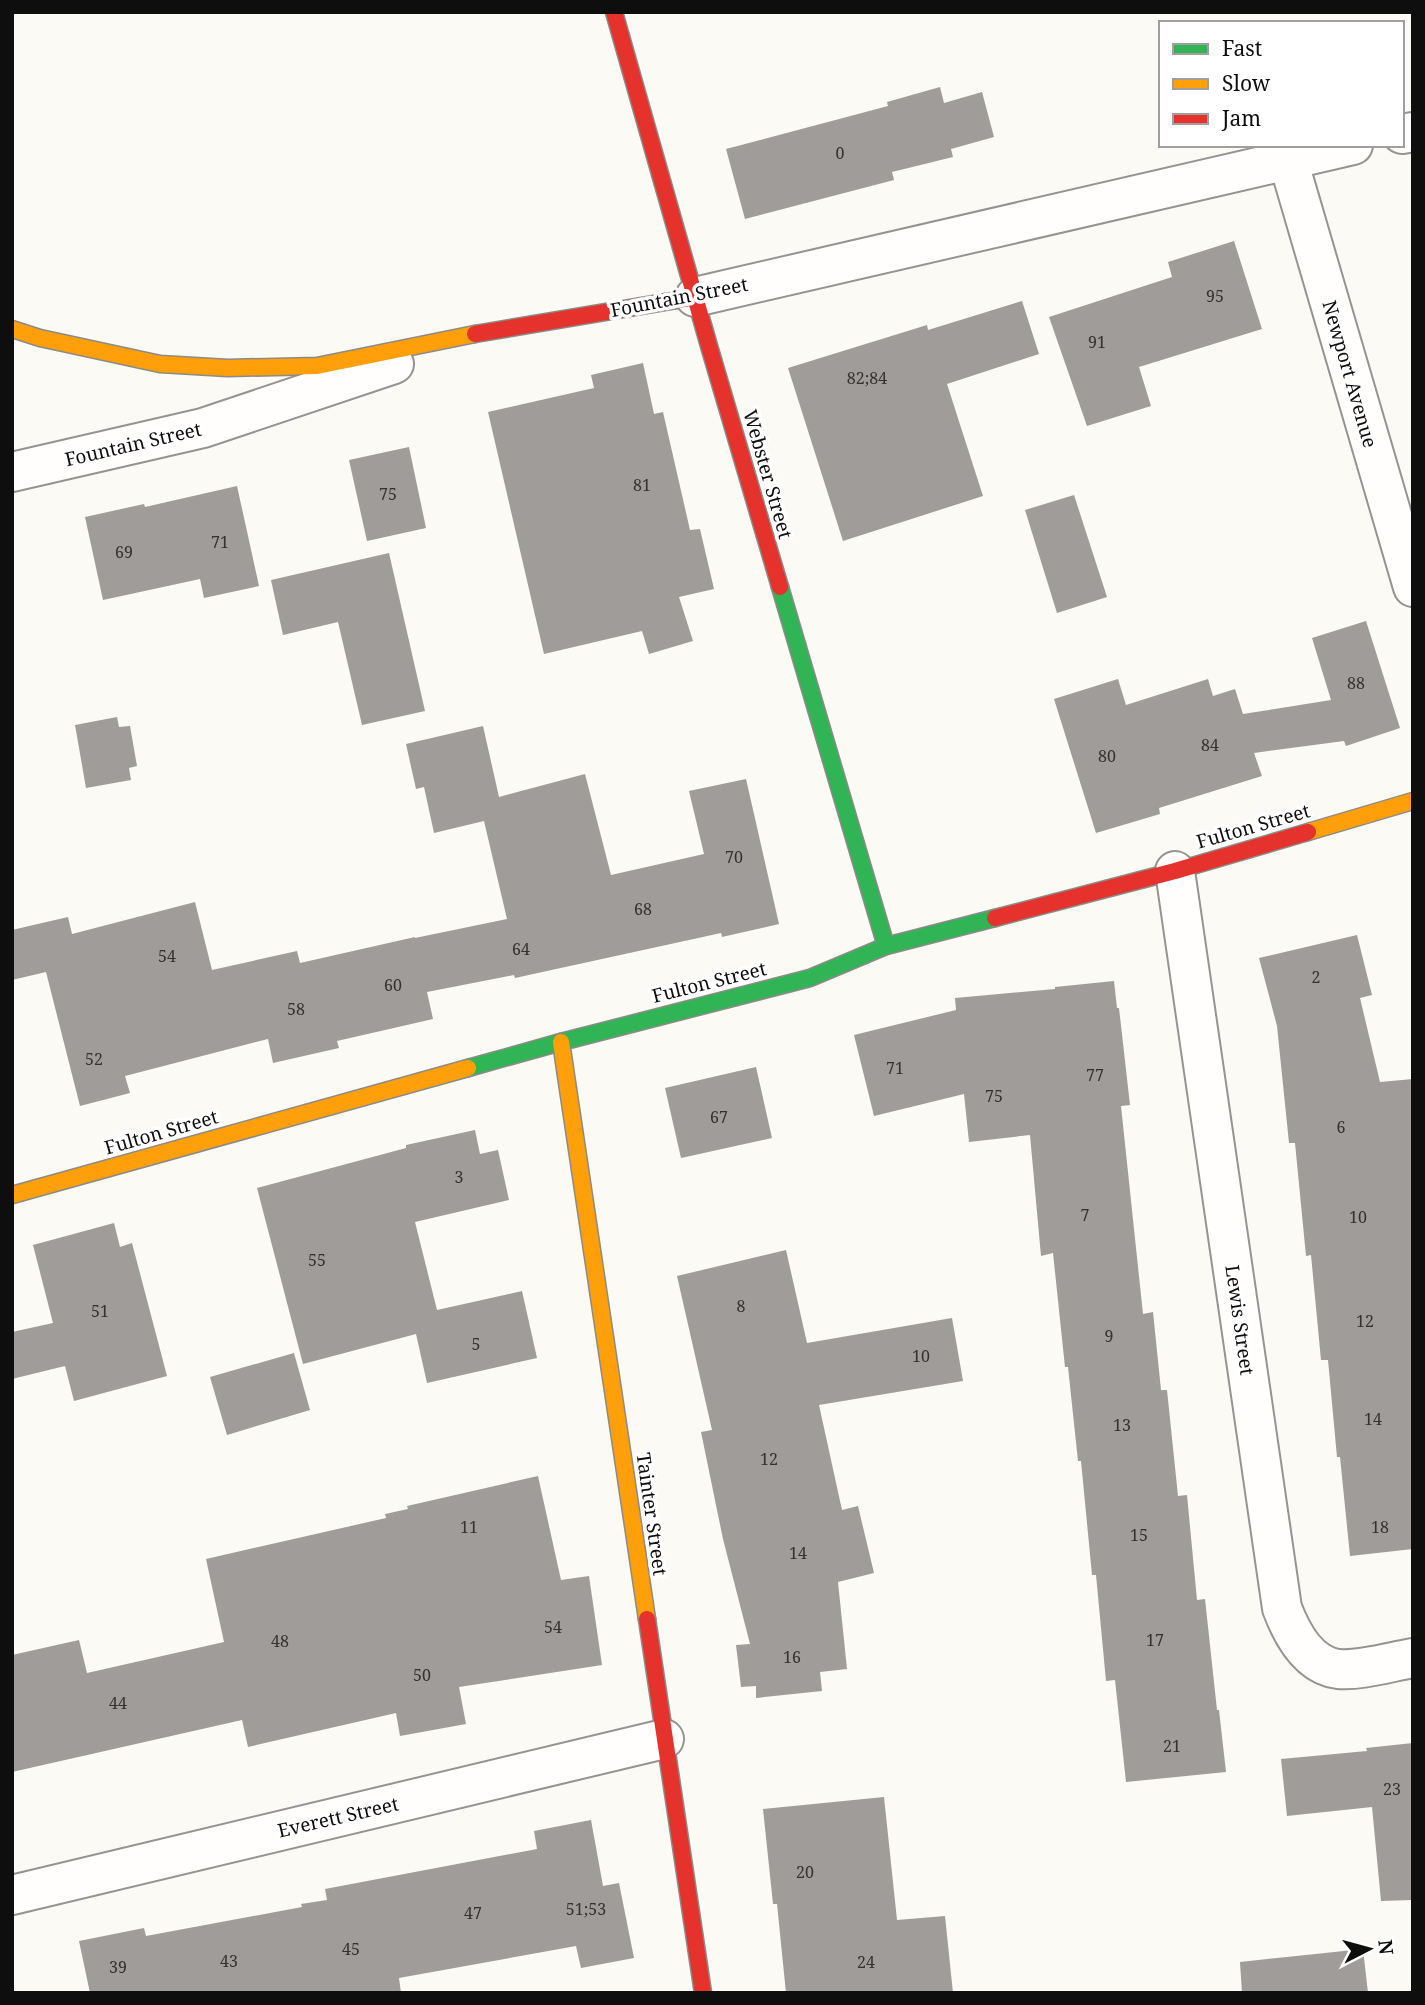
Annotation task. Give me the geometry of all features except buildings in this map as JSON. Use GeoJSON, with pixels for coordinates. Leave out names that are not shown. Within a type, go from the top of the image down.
{"type":"FeatureCollection","features":[{"type":"Feature","properties":{"kind":"street","name":"Webster Street"},"geometry":{"type":"LineString","coordinates":[[614,12],[886,946]]}},
{"type":"Feature","properties":{"kind":"street","name":"Fountain Street"},"geometry":{"type":"LineString","coordinates":[[12,472],[203,428],[492,331],[695,297],[1344,147]]}},
{"type":"Feature","properties":{"kind":"street","name":"Newport Avenue"},"geometry":{"type":"LineString","coordinates":[[1288,160],[1413,587]]}},
{"type":"Feature","properties":{"kind":"street"},"geometry":{"type":"LineString","coordinates":[[12,329],[40,338],[160,364],[271,368],[317,366],[492,331]]}},
{"type":"Feature","properties":{"kind":"street","name":"Fulton Street"},"geometry":{"type":"LineString","coordinates":[[12,1195],[561,1042],[810,978],[886,946],[1175,871],[1413,801]]}},
{"type":"Feature","properties":{"kind":"street","name":"Lewis Street"},"geometry":{"type":"LineString","coordinates":[[1175,871],[1282,1608],[1287,1622],[1306,1651],[1316,1660],[1336,1669],[1413,1658]]}},
{"type":"Feature","properties":{"kind":"street","name":"Tainter Street"},"geometry":{"type":"LineString","coordinates":[[561,1042],[703,1993]]}},
{"type":"Feature","properties":{"kind":"street","name":"Everett Street"},"geometry":{"type":"LineString","coordinates":[[12,1895],[664,1739]]}},
{"type":"Feature","properties":{"kind":"traffic: fast"},"geometry":{"type":"LineString","coordinates":[[780,587],[886,946]]}},
{"type":"Feature","properties":{"kind":"traffic: fast"},"geometry":{"type":"LineString","coordinates":[[468,1068],[810,978],[886,946],[995,918]]}},
{"type":"Feature","properties":{"kind":"traffic: slow"},"geometry":{"type":"LineString","coordinates":[[12,329],[40,338],[160,364],[228,368],[317,366],[475,334]]}},
{"type":"Feature","properties":{"kind":"traffic: slow"},"geometry":{"type":"LineString","coordinates":[[1308,832],[1413,801]]}},
{"type":"Feature","properties":{"kind":"traffic: slow"},"geometry":{"type":"LineString","coordinates":[[561,1042],[647,1619]]}},
{"type":"Feature","properties":{"kind":"traffic: slow"},"geometry":{"type":"LineString","coordinates":[[12,1195],[468,1068]]}},
{"type":"Feature","properties":{"kind":"traffic: jam"},"geometry":{"type":"LineString","coordinates":[[614,12],[780,587]]}},
{"type":"Feature","properties":{"kind":"traffic: jam"},"geometry":{"type":"LineString","coordinates":[[475,334],[695,297]]}},
{"type":"Feature","properties":{"kind":"traffic: jam"},"geometry":{"type":"LineString","coordinates":[[995,918],[1175,871],[1308,832]]}},
{"type":"Feature","properties":{"kind":"traffic: jam"},"geometry":{"type":"LineString","coordinates":[[647,1619],[703,1993]]}}]}
